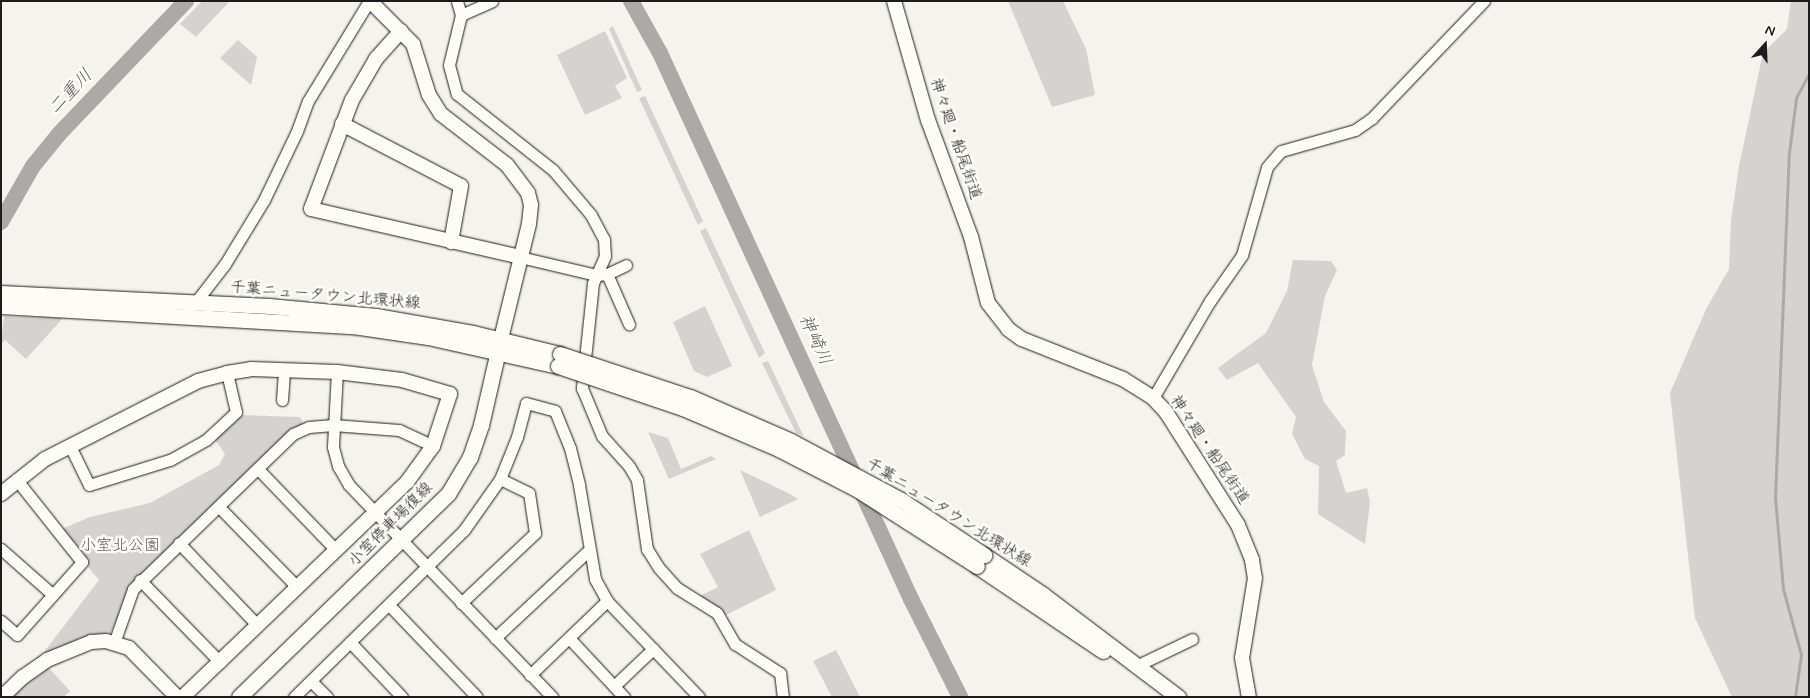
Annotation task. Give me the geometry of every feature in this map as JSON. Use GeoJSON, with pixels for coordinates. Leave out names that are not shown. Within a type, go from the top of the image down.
{"type":"FeatureCollection","features":[{"type":"Feature","properties":{"kind":"main road","name":"千葉ニュータウン北環状線"},"geometry":{"type":"LineString","coordinates":[[1,293],[195,303],[376,316],[559,360],[690,397],[791,441],[901,500],[980,560],[1174,697]]}},
{"type":"Feature","properties":{"kind":"main road","name":"千葉ニュータウン北環状線"},"geometry":{"type":"LineString","coordinates":[[1,306],[353,326],[500,345]]}},
{"type":"Feature","properties":{"kind":"main road","name":"小室停車場復線"},"geometry":{"type":"LineString","coordinates":[[239,697],[448,494],[467,463],[481,425],[500,345]]}},
{"type":"Feature","properties":{"kind":"main road","name":"千葉ニュータウン北環状線"},"geometry":{"type":"LineString","coordinates":[[980,560],[1138,665],[1178,697]]}},
{"type":"Feature","properties":{"kind":"street"},"geometry":{"type":"LineString","coordinates":[[195,303],[225,264],[264,200],[297,131],[308,100],[369,1],[401,31],[418,52],[429,95],[441,114],[507,164],[523,181],[531,204],[500,345]]}},
{"type":"Feature","properties":{"kind":"street"},"geometry":{"type":"LineString","coordinates":[[457,1],[461,15],[449,65],[452,85],[464,101],[552,170],[590,215],[606,243],[582,388],[602,436],[629,466],[636,480],[647,549],[658,568],[677,588],[717,613],[735,644],[780,673],[783,697]]}},
{"type":"Feature","properties":{"kind":"street"},"geometry":{"type":"LineString","coordinates":[[461,15],[492,1]]}},
{"type":"Feature","properties":{"kind":"street","name":"神々廻・船尾街道"},"geometry":{"type":"LineString","coordinates":[[894,1],[928,120],[971,237],[988,303],[1008,329],[1022,339],[1123,379],[1153,398],[1166,412],[1247,545],[1255,578],[1242,658],[1249,697]]}},
{"type":"Feature","properties":{"kind":"street"},"geometry":{"type":"LineString","coordinates":[[1153,398],[1210,301],[1242,255],[1267,167],[1281,151],[1355,130],[1372,118],[1484,1]]}},
{"type":"Feature","properties":{"kind":"street"},"geometry":{"type":"LineString","coordinates":[[401,31],[365,75],[342,124],[311,209],[602,275],[626,265]]}},
{"type":"Feature","properties":{"kind":"street"},"geometry":{"type":"LineString","coordinates":[[342,124],[461,186],[451,242]]}},
{"type":"Feature","properties":{"kind":"street"},"geometry":{"type":"LineString","coordinates":[[602,275],[629,324]]}},
{"type":"Feature","properties":{"kind":"street"},"geometry":{"type":"LineString","coordinates":[[1,494],[16,480],[70,446],[198,381],[227,373],[250,369],[337,372],[402,380],[450,394],[433,446],[407,482],[183,697]]}},
{"type":"Feature","properties":{"kind":"street"},"geometry":{"type":"LineString","coordinates":[[282,400],[284,369]]}},
{"type":"Feature","properties":{"kind":"street"},"geometry":{"type":"LineString","coordinates":[[337,372],[333,425],[338,466],[349,485],[552,697]]}},
{"type":"Feature","properties":{"kind":"street"},"geometry":{"type":"LineString","coordinates":[[70,446],[89,485],[170,460],[206,440],[236,412],[227,373]]}},
{"type":"Feature","properties":{"kind":"street"},"geometry":{"type":"LineString","coordinates":[[294,697],[464,530],[500,479],[517,437],[526,403],[556,411],[570,448],[579,485],[595,579],[607,601],[699,697]]}},
{"type":"Feature","properties":{"kind":"street"},"geometry":{"type":"LineString","coordinates":[[114,643],[127,601],[140,580],[293,434],[309,427],[333,425],[399,430],[433,446]]}},
{"type":"Feature","properties":{"kind":"street"},"geometry":{"type":"LineString","coordinates":[[258,469],[336,550]]}},
{"type":"Feature","properties":{"kind":"street"},"geometry":{"type":"LineString","coordinates":[[461,603],[535,533],[529,493],[500,479]]}},
{"type":"Feature","properties":{"kind":"street"},"geometry":{"type":"LineString","coordinates":[[1,621],[17,635],[82,562],[81,557],[16,480]]}},
{"type":"Feature","properties":{"kind":"street"},"geometry":{"type":"LineString","coordinates":[[218,507],[297,587]]}},
{"type":"Feature","properties":{"kind":"street"},"geometry":{"type":"LineString","coordinates":[[179,543],[257,624]]}},
{"type":"Feature","properties":{"kind":"street"},"geometry":{"type":"LineString","coordinates":[[1,549],[54,595]]}},
{"type":"Feature","properties":{"kind":"street"},"geometry":{"type":"LineString","coordinates":[[495,638],[589,550]]}},
{"type":"Feature","properties":{"kind":"street"},"geometry":{"type":"LineString","coordinates":[[140,580],[220,662]]}},
{"type":"Feature","properties":{"kind":"street"},"geometry":{"type":"LineString","coordinates":[[530,675],[607,601]]}},
{"type":"Feature","properties":{"kind":"street"},"geometry":{"type":"LineString","coordinates":[[389,605],[477,697]]}},
{"type":"Feature","properties":{"kind":"street"},"geometry":{"type":"LineString","coordinates":[[569,638],[624,697]]}},
{"type":"Feature","properties":{"kind":"street"},"geometry":{"type":"LineString","coordinates":[[1138,665],[1192,639]]}},
{"type":"Feature","properties":{"kind":"street"},"geometry":{"type":"LineString","coordinates":[[3,694],[47,660],[91,642],[114,643],[134,652],[177,697]]}},
{"type":"Feature","properties":{"kind":"street"},"geometry":{"type":"LineString","coordinates":[[350,642],[402,697]]}},
{"type":"Feature","properties":{"kind":"street"},"geometry":{"type":"LineString","coordinates":[[614,686],[653,649]]}},
{"type":"Feature","properties":{"kind":"street"},"geometry":{"type":"LineString","coordinates":[[311,680],[327,697]]}},
{"type":"Feature","properties":{"kind":"green space"},"geometry":{"type":"Polygon","coordinates":[[[202,1],[230,1],[196,37],[180,24],[202,1]]]}},
{"type":"Feature","properties":{"kind":"green space"},"geometry":{"type":"Polygon","coordinates":[[[1008,1],[1063,1],[1086,49],[1095,95],[1052,107],[1008,1]]]}},
{"type":"Feature","properties":{"kind":"green space"},"geometry":{"type":"Polygon","coordinates":[[[1791,1],[1809,1],[1809,697],[1732,697],[1695,618],[1670,393],[1706,309],[1729,269],[1731,220],[1739,166],[1763,53],[1787,29],[1791,1]]]}},
{"type":"Feature","properties":{"kind":"green space"},"geometry":{"type":"Polygon","coordinates":[[[613,26],[642,90],[637,92],[609,29],[613,26]]]}},
{"type":"Feature","properties":{"kind":"green space"},"geometry":{"type":"Polygon","coordinates":[[[605,31],[627,78],[615,86],[622,98],[585,115],[557,55],[605,31]]]}},
{"type":"Feature","properties":{"kind":"green space"},"geometry":{"type":"Polygon","coordinates":[[[238,40],[257,57],[251,85],[220,58],[238,40]]]}},
{"type":"Feature","properties":{"kind":"green space"},"geometry":{"type":"Polygon","coordinates":[[[645,96],[703,221],[698,225],[639,98],[645,96]]]}},
{"type":"Feature","properties":{"kind":"green space"},"geometry":{"type":"Polygon","coordinates":[[[706,228],[765,353],[759,358],[700,231],[706,228]]]}},
{"type":"Feature","properties":{"kind":"green space"},"geometry":{"type":"Polygon","coordinates":[[[1293,260],[1331,261],[1337,270],[1325,296],[1312,365],[1324,402],[1346,431],[1345,455],[1336,461],[1346,493],[1367,488],[1370,502],[1365,544],[1318,514],[1319,466],[1305,459],[1292,434],[1296,417],[1258,363],[1227,380],[1218,368],[1266,333],[1287,291],[1293,260]]]}},
{"type":"Feature","properties":{"kind":"green space"},"geometry":{"type":"Polygon","coordinates":[[[705,306],[732,366],[707,377],[694,371],[673,322],[705,306]]]}},
{"type":"Feature","properties":{"kind":"green space"},"geometry":{"type":"Polygon","coordinates":[[[4,316],[63,318],[26,359],[5,340],[1,344],[4,316]]]}},
{"type":"Feature","properties":{"kind":"green space"},"geometry":{"type":"Polygon","coordinates":[[[768,361],[804,437],[796,433],[762,363],[768,361]]]}},
{"type":"Feature","properties":{"kind":"green space","name":"小室北公園"},"geometry":{"type":"Polygon","coordinates":[[[239,415],[300,417],[304,425],[137,578],[109,636],[46,656],[44,652],[99,580],[85,563],[85,554],[62,529],[90,517],[150,503],[219,465],[225,454],[214,438],[239,415]]]}},
{"type":"Feature","properties":{"kind":"green space"},"geometry":{"type":"Polygon","coordinates":[[[648,432],[668,438],[681,469],[711,456],[716,459],[669,479],[648,432]]]}},
{"type":"Feature","properties":{"kind":"green space"},"geometry":{"type":"Polygon","coordinates":[[[740,470],[790,494],[798,499],[760,517],[740,470]]]}},
{"type":"Feature","properties":{"kind":"green space"},"geometry":{"type":"Polygon","coordinates":[[[749,530],[776,590],[724,616],[698,597],[718,587],[700,554],[749,530]]]}},
{"type":"Feature","properties":{"kind":"green space"},"geometry":{"type":"Polygon","coordinates":[[[836,650],[860,697],[832,697],[813,661],[836,650]]]}},
{"type":"Feature","properties":{"kind":"green space"},"geometry":{"type":"Polygon","coordinates":[[[48,667],[70,691],[64,697],[11,697],[48,667]]]}},
{"type":"Feature","properties":{"kind":"waterway","name":"二重川"},"geometry":{"type":"LineString","coordinates":[[1,222],[33,166],[59,134],[186,1]]}},
{"type":"Feature","properties":{"kind":"waterway","name":"神崎川"},"geometry":{"type":"LineString","coordinates":[[631,1],[660,53],[911,599],[960,697]]}},
{"type":"Feature","properties":{"kind":"waterway"},"geometry":{"type":"LineString","coordinates":[[1795,697],[1801,655],[1783,589],[1775,498],[1789,153],[1796,98],[1809,74]]}}]}
